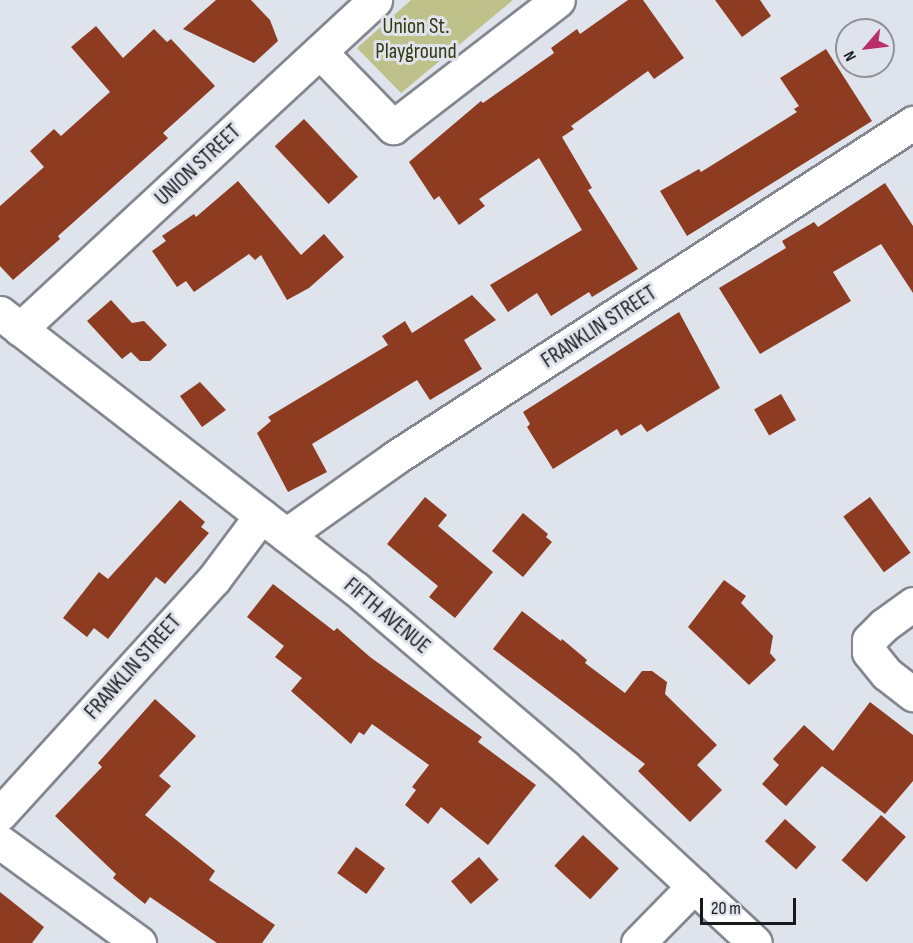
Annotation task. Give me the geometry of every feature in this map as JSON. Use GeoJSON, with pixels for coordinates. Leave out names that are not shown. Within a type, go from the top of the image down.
{"type":"FeatureCollection","features":[{"type":"Feature","properties":{"kind":"street","name":"UNION STREET"},"geometry":{"type":"LineString","coordinates":[[10,321],[320,52],[375,0]]}},
{"type":"Feature","properties":{"kind":"street"},"geometry":{"type":"LineString","coordinates":[[320,52],[393,127],[558,0]]}},
{"type":"Feature","properties":{"kind":"street","name":"FRANKLIN STREET"},"geometry":{"type":"LineString","coordinates":[[0,814],[214,579],[274,526],[396,457],[913,123]]}},
{"type":"Feature","properties":{"kind":"street","name":"FIFTH AVENUE"},"geometry":{"type":"LineString","coordinates":[[10,321],[356,589],[564,766],[755,943]]}},
{"type":"Feature","properties":{"kind":"street"},"geometry":{"type":"LineString","coordinates":[[913,604],[884,625],[869,640],[869,652],[887,674],[913,694]]}},
{"type":"Feature","properties":{"kind":"street"},"geometry":{"type":"LineString","coordinates":[[0,842],[139,943]]}},
{"type":"Feature","properties":{"kind":"street"},"geometry":{"type":"LineString","coordinates":[[638,943],[694,886]]}},
{"type":"Feature","properties":{"kind":"green space","name":"Union St. Playground"},"geometry":{"type":"Polygon","coordinates":[[[411,0],[513,0],[401,93],[357,48],[411,0]]]}},
{"type":"Feature","properties":{"kind":"building"},"geometry":{"type":"Polygon","coordinates":[[[216,0],[251,0],[270,20],[278,41],[254,63],[183,29],[216,0]]]}},
{"type":"Feature","properties":{"kind":"building"},"geometry":{"type":"Polygon","coordinates":[[[628,0],[643,0],[684,58],[654,79],[648,71],[571,126],[574,129],[562,137],[592,188],[588,190],[638,269],[592,297],[589,292],[551,316],[537,293],[508,312],[490,285],[582,230],[539,158],[479,199],[485,206],[459,225],[439,196],[434,200],[409,162],[481,101],[483,103],[554,53],[551,48],[577,29],[580,34],[628,0]]]}},
{"type":"Feature","properties":{"kind":"building"},"geometry":{"type":"Polygon","coordinates":[[[715,0],[760,0],[771,16],[742,37],[715,0]]]}},
{"type":"Feature","properties":{"kind":"building"},"geometry":{"type":"Polygon","coordinates":[[[96,26],[123,58],[154,29],[167,42],[171,39],[215,86],[163,133],[168,138],[58,236],[60,239],[13,280],[0,266],[0,206],[44,167],[30,151],[54,129],[61,136],[110,92],[71,47],[96,26]]]}},
{"type":"Feature","properties":{"kind":"building"},"geometry":{"type":"Polygon","coordinates":[[[826,49],[835,63],[835,78],[845,78],[872,121],[687,236],[660,191],[699,169],[701,172],[797,112],[794,109],[799,106],[780,78],[826,49]]]}},
{"type":"Feature","properties":{"kind":"building"},"geometry":{"type":"Polygon","coordinates":[[[304,119],[358,177],[329,204],[275,146],[304,119]]]}},
{"type":"Feature","properties":{"kind":"building"},"geometry":{"type":"Polygon","coordinates":[[[238,181],[301,255],[324,234],[344,257],[309,288],[287,300],[261,255],[255,260],[249,254],[194,292],[186,281],[177,287],[152,251],[166,241],[162,236],[194,214],[196,217],[238,181]]]}},
{"type":"Feature","properties":{"kind":"building"},"geometry":{"type":"Polygon","coordinates":[[[885,183],[913,226],[913,293],[881,244],[833,272],[851,301],[760,354],[719,288],[786,248],[782,241],[814,222],[818,227],[885,183]]]}},
{"type":"Feature","properties":{"kind":"building"},"geometry":{"type":"Polygon","coordinates":[[[472,295],[496,320],[464,340],[482,369],[430,400],[417,380],[312,444],[327,472],[288,492],[257,433],[271,421],[268,417],[388,345],[382,336],[405,321],[412,333],[472,295]]]}},
{"type":"Feature","properties":{"kind":"building"},"geometry":{"type":"Polygon","coordinates":[[[111,300],[132,323],[144,321],[167,345],[150,361],[140,361],[131,352],[122,359],[87,321],[111,300]]]}},
{"type":"Feature","properties":{"kind":"building"},"geometry":{"type":"Polygon","coordinates":[[[679,312],[720,388],[647,432],[641,424],[621,436],[617,429],[553,469],[527,427],[530,424],[523,412],[679,312]]]}},
{"type":"Feature","properties":{"kind":"building"},"geometry":{"type":"Polygon","coordinates":[[[200,382],[226,410],[202,427],[180,396],[200,382]]]}},
{"type":"Feature","properties":{"kind":"building"},"geometry":{"type":"Polygon","coordinates":[[[781,394],[796,420],[769,435],[754,410],[781,394]]]}},
{"type":"Feature","properties":{"kind":"building"},"geometry":{"type":"Polygon","coordinates":[[[425,497],[447,515],[438,526],[493,572],[455,618],[429,597],[438,586],[387,544],[425,497]]]}},
{"type":"Feature","properties":{"kind":"building"},"geometry":{"type":"Polygon","coordinates":[[[870,497],[911,553],[884,572],[843,516],[870,497]]]}},
{"type":"Feature","properties":{"kind":"building"},"geometry":{"type":"Polygon","coordinates":[[[180,500],[205,522],[201,527],[209,533],[165,584],[156,577],[108,639],[94,628],[87,637],[63,618],[99,572],[108,579],[180,500]]]}},
{"type":"Feature","properties":{"kind":"building"},"geometry":{"type":"Polygon","coordinates":[[[523,513],[548,534],[546,537],[552,542],[523,577],[492,551],[523,513]]]}},
{"type":"Feature","properties":{"kind":"building"},"geometry":{"type":"Polygon","coordinates":[[[724,580],[746,596],[741,603],[773,636],[770,653],[776,660],[749,685],[688,627],[724,580]]]}},
{"type":"Feature","properties":{"kind":"building"},"geometry":{"type":"Polygon","coordinates":[[[273,584],[334,631],[337,628],[370,657],[482,737],[478,742],[536,785],[488,845],[441,807],[428,824],[405,805],[416,790],[412,787],[429,765],[372,724],[364,735],[359,732],[351,744],[291,691],[302,678],[275,657],[284,646],[247,617],[273,584]]]}},
{"type":"Feature","properties":{"kind":"building"},"geometry":{"type":"Polygon","coordinates":[[[522,611],[561,641],[562,639],[587,660],[585,663],[625,693],[642,671],[652,671],[667,682],[665,694],[717,745],[697,765],[722,790],[690,822],[638,771],[645,764],[493,649],[522,611]]]}},
{"type":"Feature","properties":{"kind":"building"},"geometry":{"type":"Polygon","coordinates":[[[155,699],[196,736],[159,776],[171,786],[145,815],[215,871],[209,880],[275,925],[262,943],[217,943],[150,897],[145,904],[113,878],[116,874],[55,816],[102,767],[98,763],[155,699]]]}},
{"type":"Feature","properties":{"kind":"building"},"geometry":{"type":"Polygon","coordinates":[[[870,702],[913,735],[913,781],[885,814],[822,766],[786,806],[762,784],[779,765],[773,759],[804,725],[833,751],[870,702]]]}},
{"type":"Feature","properties":{"kind":"building"},"geometry":{"type":"Polygon","coordinates":[[[881,815],[906,837],[867,882],[842,860],[881,815]]]}},
{"type":"Feature","properties":{"kind":"building"},"geometry":{"type":"Polygon","coordinates":[[[785,819],[816,847],[796,869],[765,841],[785,819]]]}},
{"type":"Feature","properties":{"kind":"building"},"geometry":{"type":"Polygon","coordinates":[[[583,835],[619,868],[590,899],[554,866],[583,835]]]}},
{"type":"Feature","properties":{"kind":"building"},"geometry":{"type":"Polygon","coordinates":[[[356,847],[385,868],[366,894],[337,873],[356,847]]]}},
{"type":"Feature","properties":{"kind":"building"},"geometry":{"type":"Polygon","coordinates":[[[479,857],[499,880],[471,904],[451,881],[479,857]]]}},
{"type":"Feature","properties":{"kind":"building"},"geometry":{"type":"Polygon","coordinates":[[[0,892],[44,927],[32,943],[0,943],[0,892]]]}}]}
